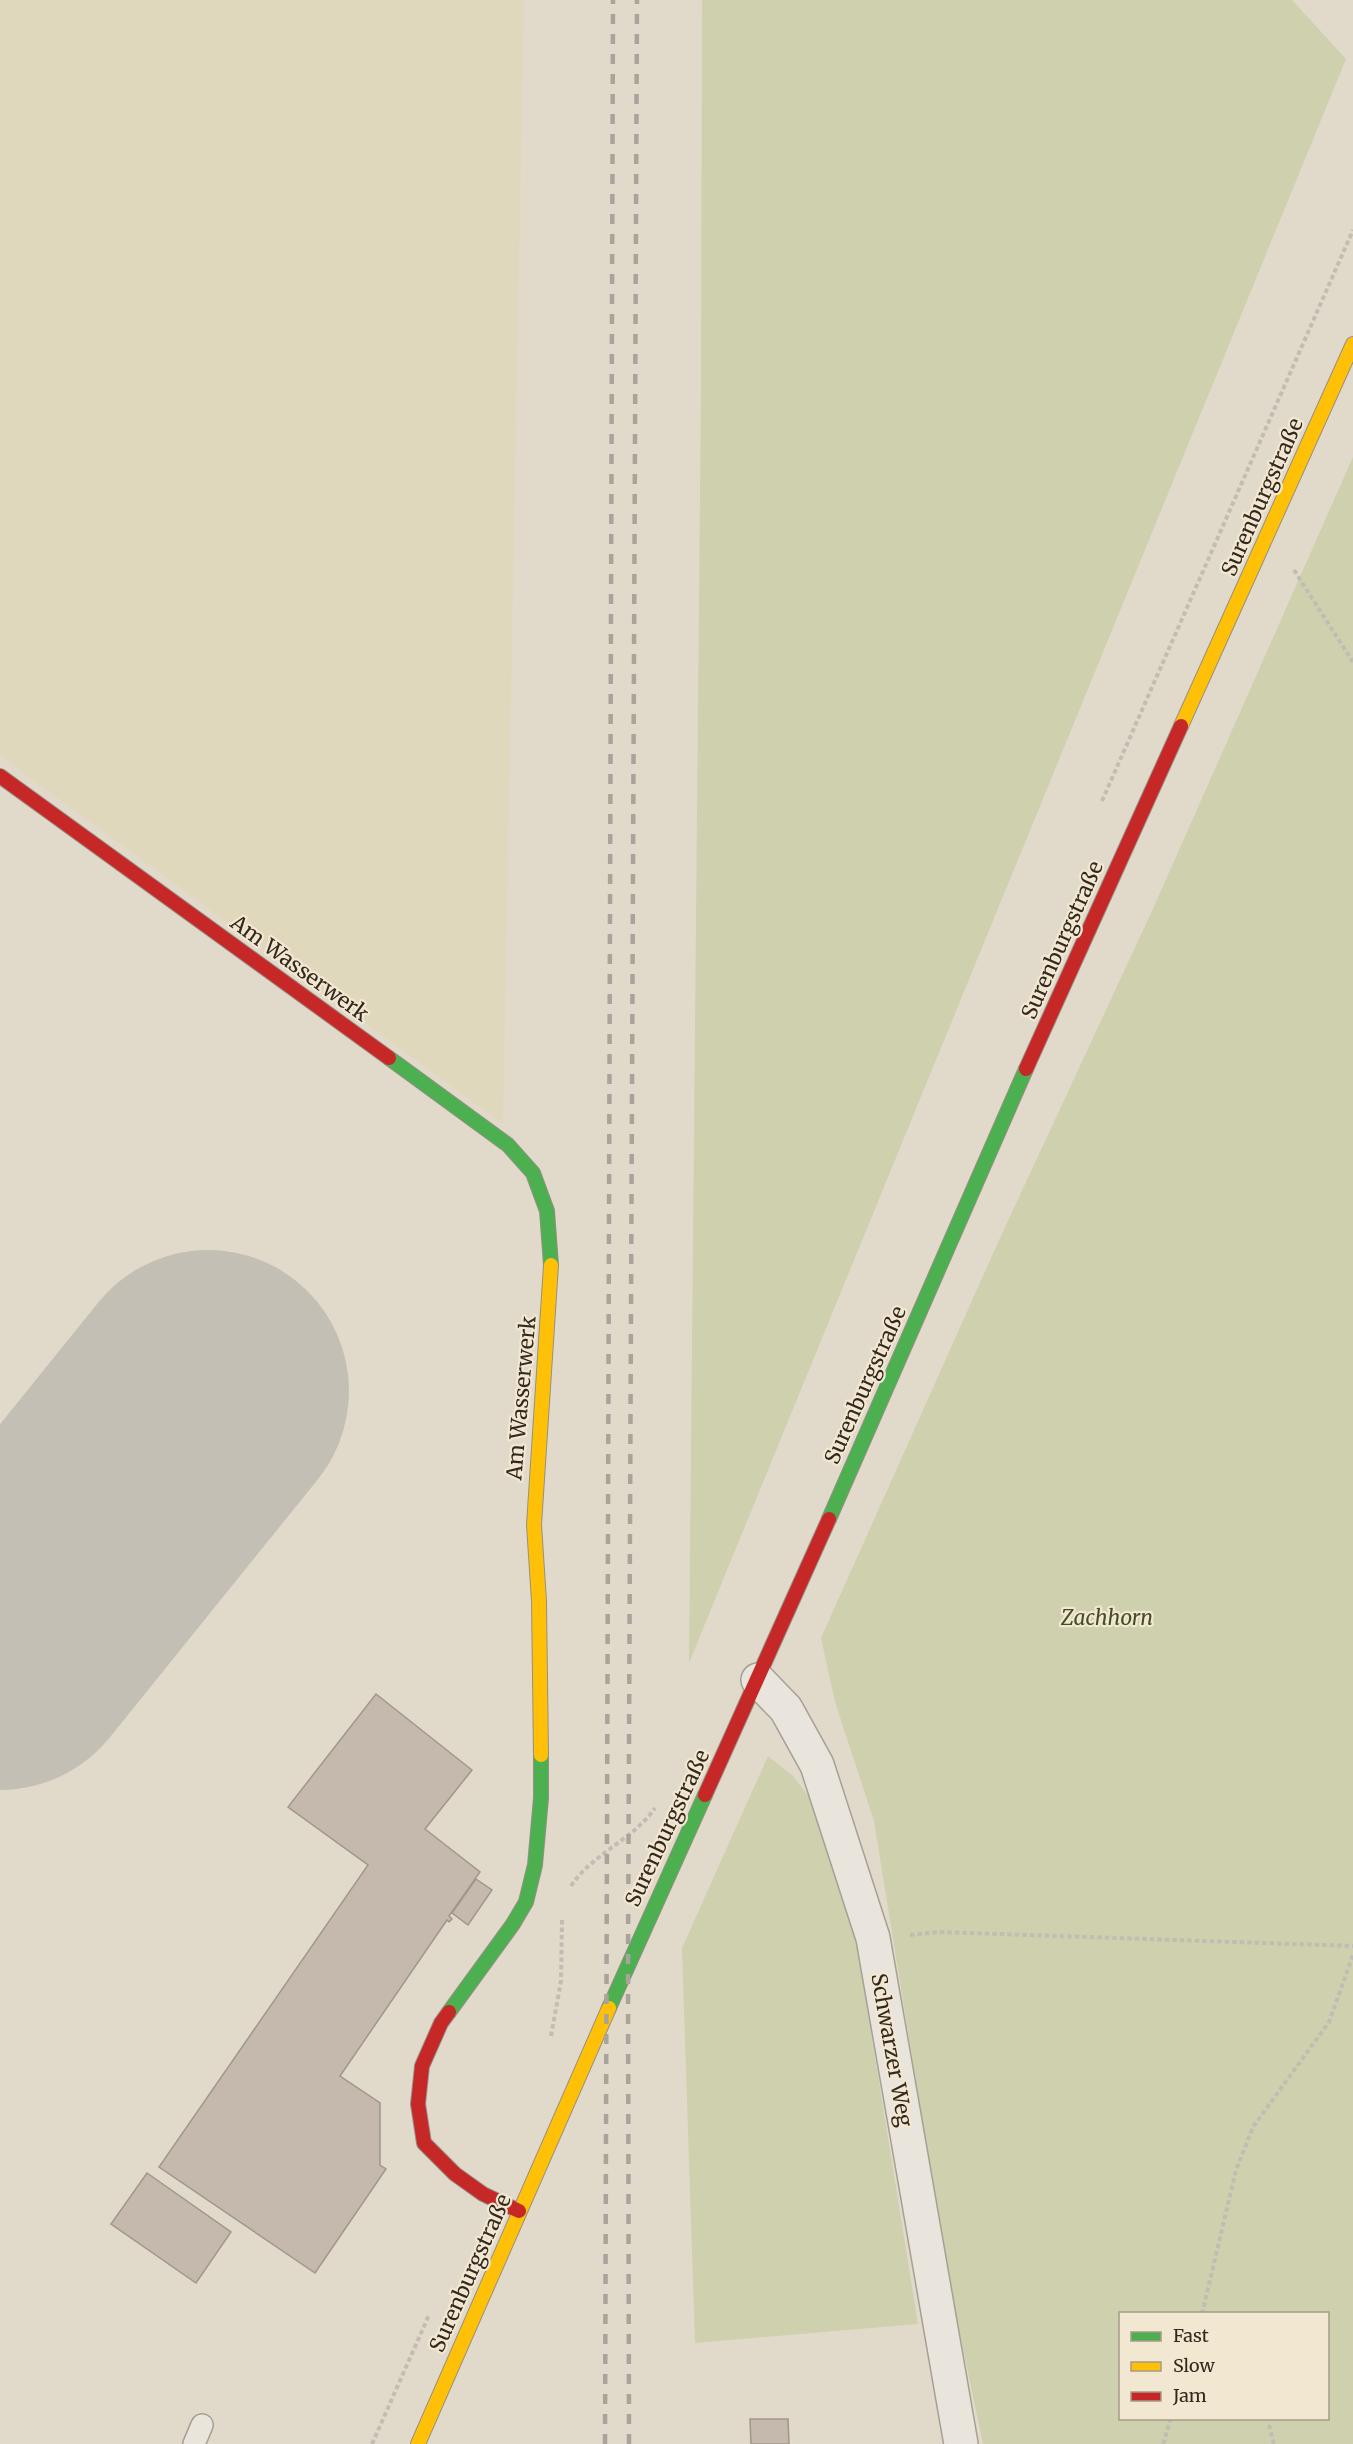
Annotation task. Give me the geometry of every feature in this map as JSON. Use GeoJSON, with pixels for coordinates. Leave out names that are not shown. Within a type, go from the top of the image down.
{"type":"FeatureCollection","features":[{"type":"Feature","properties":{"kind":"street","name":"Surenburgstraße"},"geometry":{"type":"LineString","coordinates":[[418,2444],[628,1964],[758,1680],[992,1146],[1353,344]]}},
{"type":"Feature","properties":{"kind":"street","name":"Am Wasserwerk"},"geometry":{"type":"LineString","coordinates":[[0,776],[508,1145],[533,1173],[546,1211],[552,1277],[534,1525],[539,1601],[541,1798],[536,1865],[526,1902],[513,1924],[441,2023],[422,2066],[418,2104],[424,2144],[455,2174],[483,2194],[519,2211]]}},
{"type":"Feature","properties":{"kind":"street","name":"Schwarzer Weg"},"geometry":{"type":"LineString","coordinates":[[758,1680],[786,1708],[817,1765],[873,1938],[961,2444]]}},
{"type":"Feature","properties":{"kind":"path"},"geometry":{"type":"LineString","coordinates":[[1267,537],[1290,563],[1353,662]]}},
{"type":"Feature","properties":{"kind":"path"},"geometry":{"type":"LineString","coordinates":[[568,1892],[579,1874],[646,1820],[656,1806]]}},
{"type":"Feature","properties":{"kind":"path"},"geometry":{"type":"LineString","coordinates":[[561,1935],[562,1917]]}},
{"type":"Feature","properties":{"kind":"path"},"geometry":{"type":"LineString","coordinates":[[873,1938],[939,1932],[1353,1946]]}},
{"type":"Feature","properties":{"kind":"path"},"geometry":{"type":"LineString","coordinates":[[1202,2312],[1236,2170],[1253,2127],[1329,2022],[1353,1955]]}},
{"type":"Feature","properties":{"kind":"path"},"geometry":{"type":"LineString","coordinates":[[1163,2444],[1170,2420]]}},
{"type":"Feature","properties":{"kind":"path"},"geometry":{"type":"LineString","coordinates":[[1269,2425],[1274,2444]]}},
{"type":"Feature","properties":{"kind":"shaded area"},"geometry":{"type":"Polygon","coordinates":[[[0,0],[524,0],[503,1124],[0,756],[0,0]]]}},
{"type":"Feature","properties":{"kind":"green space"},"geometry":{"type":"Polygon","coordinates":[[[702,0],[1292,0],[1346,59],[689,1663],[701,388],[702,0]]]}},
{"type":"Feature","properties":{"kind":"green space","name":"Zachhorn"},"geometry":{"type":"Polygon","coordinates":[[[1353,457],[1353,2444],[983,2444],[957,2320],[874,1821],[835,1702],[821,1638],[1000,1238],[1152,911],[1353,457]]]}},
{"type":"Feature","properties":{"kind":"green space"},"geometry":{"type":"Polygon","coordinates":[[[768,1756],[794,1777],[825,1818],[857,1945],[918,2324],[695,2343],[682,1948],[768,1756]]]}},
{"type":"Feature","properties":{"kind":"building"},"geometry":{"type":"Polygon","coordinates":[[[376,1694],[472,1770],[425,1829],[480,1872],[449,1916],[452,1919],[449,1922],[447,1920],[340,2076],[380,2103],[380,2165],[386,2169],[315,2273],[159,2167],[368,1865],[288,1807],[376,1694]]]}},
{"type":"Feature","properties":{"kind":"building"},"geometry":{"type":"Polygon","coordinates":[[[476,1879],[492,1890],[468,1925],[452,1913],[476,1879]]]}},
{"type":"Feature","properties":{"kind":"building"},"geometry":{"type":"Polygon","coordinates":[[[147,2173],[231,2232],[196,2283],[111,2224],[147,2173]]]}},
{"type":"Feature","properties":{"kind":"building"},"geometry":{"type":"Polygon","coordinates":[[[750,2419],[788,2419],[789,2444],[751,2444],[750,2419]]]}},
{"type":"Feature","properties":{"kind":"runway"},"geometry":{"type":"LineString","coordinates":[[0,1649],[208,1391]]}},
{"type":"Feature","properties":{"kind":"railway"},"geometry":{"type":"LineString","coordinates":[[605,2444],[613,0]]}},
{"type":"Feature","properties":{"kind":"railway"},"geometry":{"type":"LineString","coordinates":[[629,2444],[628,1964],[637,0]]}},
{"type":"Feature","properties":{"kind":"traffic: fast"},"geometry":{"type":"LineString","coordinates":[[389,1058],[508,1145],[533,1173],[547,1211],[551,1265]]}},
{"type":"Feature","properties":{"kind":"traffic: fast"},"geometry":{"type":"LineString","coordinates":[[829,1519],[1026,1069]]}},
{"type":"Feature","properties":{"kind":"traffic: fast"},"geometry":{"type":"LineString","coordinates":[[449,2012],[513,1924],[526,1902],[535,1865],[541,1798],[541,1755]]}},
{"type":"Feature","properties":{"kind":"traffic: fast"},"geometry":{"type":"LineString","coordinates":[[609,2008],[705,1795]]}},
{"type":"Feature","properties":{"kind":"traffic: slow"},"geometry":{"type":"LineString","coordinates":[[1181,726],[1353,344]]}},
{"type":"Feature","properties":{"kind":"traffic: slow"},"geometry":{"type":"LineString","coordinates":[[541,1755],[539,1601],[534,1525],[551,1265]]}},
{"type":"Feature","properties":{"kind":"traffic: slow"},"geometry":{"type":"LineString","coordinates":[[418,2444],[609,2008]]}},
{"type":"Feature","properties":{"kind":"traffic: jam"},"geometry":{"type":"LineString","coordinates":[[1026,1069],[1181,726]]}},
{"type":"Feature","properties":{"kind":"traffic: jam"},"geometry":{"type":"LineString","coordinates":[[0,776],[389,1058]]}},
{"type":"Feature","properties":{"kind":"traffic: jam"},"geometry":{"type":"LineString","coordinates":[[705,1795],[829,1519]]}},
{"type":"Feature","properties":{"kind":"traffic: jam"},"geometry":{"type":"LineString","coordinates":[[449,2012],[441,2023],[422,2066],[418,2104],[424,2143],[455,2174],[483,2194],[519,2211]]}}]}
